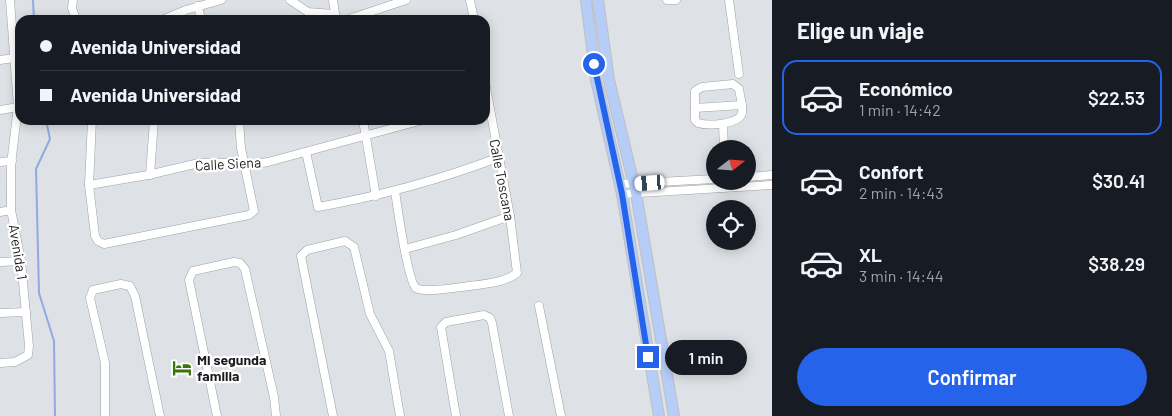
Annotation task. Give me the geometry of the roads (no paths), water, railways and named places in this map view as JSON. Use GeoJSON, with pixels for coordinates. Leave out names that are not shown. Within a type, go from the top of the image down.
{"type":"FeatureCollection","features":[{"type":"Feature","properties":{"kind":"main road"},"geometry":{"type":"LineString","coordinates":[[586,0],[596,80],[621,189],[659,416]]}},
{"type":"Feature","properties":{"kind":"main road"},"geometry":{"type":"LineString","coordinates":[[598,0],[609,80],[635,188],[674,416]]}},
{"type":"Feature","properties":{"kind":"street","name":"Avenida 1"},"geometry":{"type":"LineString","coordinates":[[10,0],[15,70]]}},
{"type":"Feature","properties":{"kind":"street"},"geometry":{"type":"LineString","coordinates":[[175,15],[221,0]]}},
{"type":"Feature","properties":{"kind":"street"},"geometry":{"type":"LineString","coordinates":[[290,0],[308,12],[324,15]]}},
{"type":"Feature","properties":{"kind":"street"},"geometry":{"type":"LineString","coordinates":[[333,0],[335,15]]}},
{"type":"Feature","properties":{"kind":"street"},"geometry":{"type":"LineString","coordinates":[[361,15],[406,0]]}},
{"type":"Feature","properties":{"kind":"street"},"geometry":{"type":"LineString","coordinates":[[470,0],[473,15]]}},
{"type":"Feature","properties":{"kind":"street"},"geometry":{"type":"LineString","coordinates":[[667,0],[676,0]]}},
{"type":"Feature","properties":{"kind":"street"},"geometry":{"type":"LineString","coordinates":[[729,0],[739,74]]}},
{"type":"Feature","properties":{"kind":"street"},"geometry":{"type":"LineString","coordinates":[[198,6],[200,15]]}},
{"type":"Feature","properties":{"kind":"street"},"geometry":{"type":"LineString","coordinates":[[0,60],[14,58]]}},
{"type":"Feature","properties":{"kind":"street"},"geometry":{"type":"LineString","coordinates":[[733,84],[739,89],[742,105],[740,117],[723,124],[698,123],[695,120],[695,108],[695,91],[697,89],[733,84]]}},
{"type":"Feature","properties":{"kind":"street"},"geometry":{"type":"LineString","coordinates":[[695,108],[742,105]]}},
{"type":"Feature","properties":{"kind":"street"},"geometry":{"type":"LineString","coordinates":[[0,110],[15,108]]}},
{"type":"Feature","properties":{"kind":"street","name":"Calle Toscana"},"geometry":{"type":"LineString","coordinates":[[405,249],[412,283],[417,288],[424,290],[488,283],[513,276],[517,270],[510,216],[490,120]]}},
{"type":"Feature","properties":{"kind":"street"},"geometry":{"type":"LineString","coordinates":[[723,124],[724,140]]}},
{"type":"Feature","properties":{"kind":"street","name":"Avenida 1"},"geometry":{"type":"LineString","coordinates":[[0,363],[15,362],[28,355],[29,346],[21,261],[11,210],[12,161],[16,125]]}},
{"type":"Feature","properties":{"kind":"street"},"geometry":{"type":"LineString","coordinates":[[92,125],[89,186],[95,236],[98,241],[104,244],[249,215],[254,211],[255,204],[244,166],[240,125]]}},
{"type":"Feature","properties":{"kind":"street"},"geometry":{"type":"LineString","coordinates":[[150,175],[154,125]]}},
{"type":"Feature","properties":{"kind":"street"},"geometry":{"type":"LineString","coordinates":[[364,125],[376,196]]}},
{"type":"Feature","properties":{"kind":"street","name":"Calle Siena"},"geometry":{"type":"LineString","coordinates":[[89,186],[210,162],[244,166],[306,152],[405,125]]}},
{"type":"Feature","properties":{"kind":"street"},"geometry":{"type":"LineString","coordinates":[[306,152],[318,207],[395,191],[457,173],[497,158]]}},
{"type":"Feature","properties":{"kind":"street"},"geometry":{"type":"LineString","coordinates":[[0,162],[12,161]]}},
{"type":"Feature","properties":{"kind":"street"},"geometry":{"type":"LineString","coordinates":[[756,176],[772,175]]}},
{"type":"Feature","properties":{"kind":"street"},"geometry":{"type":"LineString","coordinates":[[635,188],[706,180]]}},
{"type":"Feature","properties":{"kind":"street"},"geometry":{"type":"LineString","coordinates":[[756,185],[772,185]]}},
{"type":"Feature","properties":{"kind":"street"},"geometry":{"type":"LineString","coordinates":[[621,189],[706,186]]}},
{"type":"Feature","properties":{"kind":"street"},"geometry":{"type":"LineString","coordinates":[[395,191],[405,249],[456,235],[510,216]]}},
{"type":"Feature","properties":{"kind":"street"},"geometry":{"type":"LineString","coordinates":[[0,212],[11,210]]}},
{"type":"Feature","properties":{"kind":"street"},"geometry":{"type":"LineString","coordinates":[[333,416],[301,256],[307,250],[346,241],[354,246],[370,314],[389,351],[400,416]]}},
{"type":"Feature","properties":{"kind":"street"},"geometry":{"type":"LineString","coordinates":[[0,262],[21,261]]}},
{"type":"Feature","properties":{"kind":"street"},"geometry":{"type":"LineString","coordinates":[[217,416],[189,280],[193,271],[234,262],[240,263],[245,269],[274,398],[276,416]]}},
{"type":"Feature","properties":{"kind":"street"},"geometry":{"type":"LineString","coordinates":[[105,416],[105,363],[90,298],[93,290],[120,284],[130,286],[135,296],[160,416]]}},
{"type":"Feature","properties":{"kind":"street"},"geometry":{"type":"LineString","coordinates":[[539,306],[561,416]]}},
{"type":"Feature","properties":{"kind":"street"},"geometry":{"type":"LineString","coordinates":[[0,313],[26,312]]}},
{"type":"Feature","properties":{"kind":"street"},"geometry":{"type":"LineString","coordinates":[[456,416],[441,327],[446,322],[484,315],[490,318],[492,324],[509,416]]}},
{"type":"Feature","properties":{"kind":"waterway"},"geometry":{"type":"LineString","coordinates":[[33,0],[34,15]]}},
{"type":"Feature","properties":{"kind":"waterway"},"geometry":{"type":"LineString","coordinates":[[47,125],[50,139],[36,169],[39,293],[54,341],[55,416]]}},
{"type":"Feature","properties":{"kind":"place","name":"Mi segunda familia"},"geometry":{"type":"Point","coordinates":[182,368]}}]}
